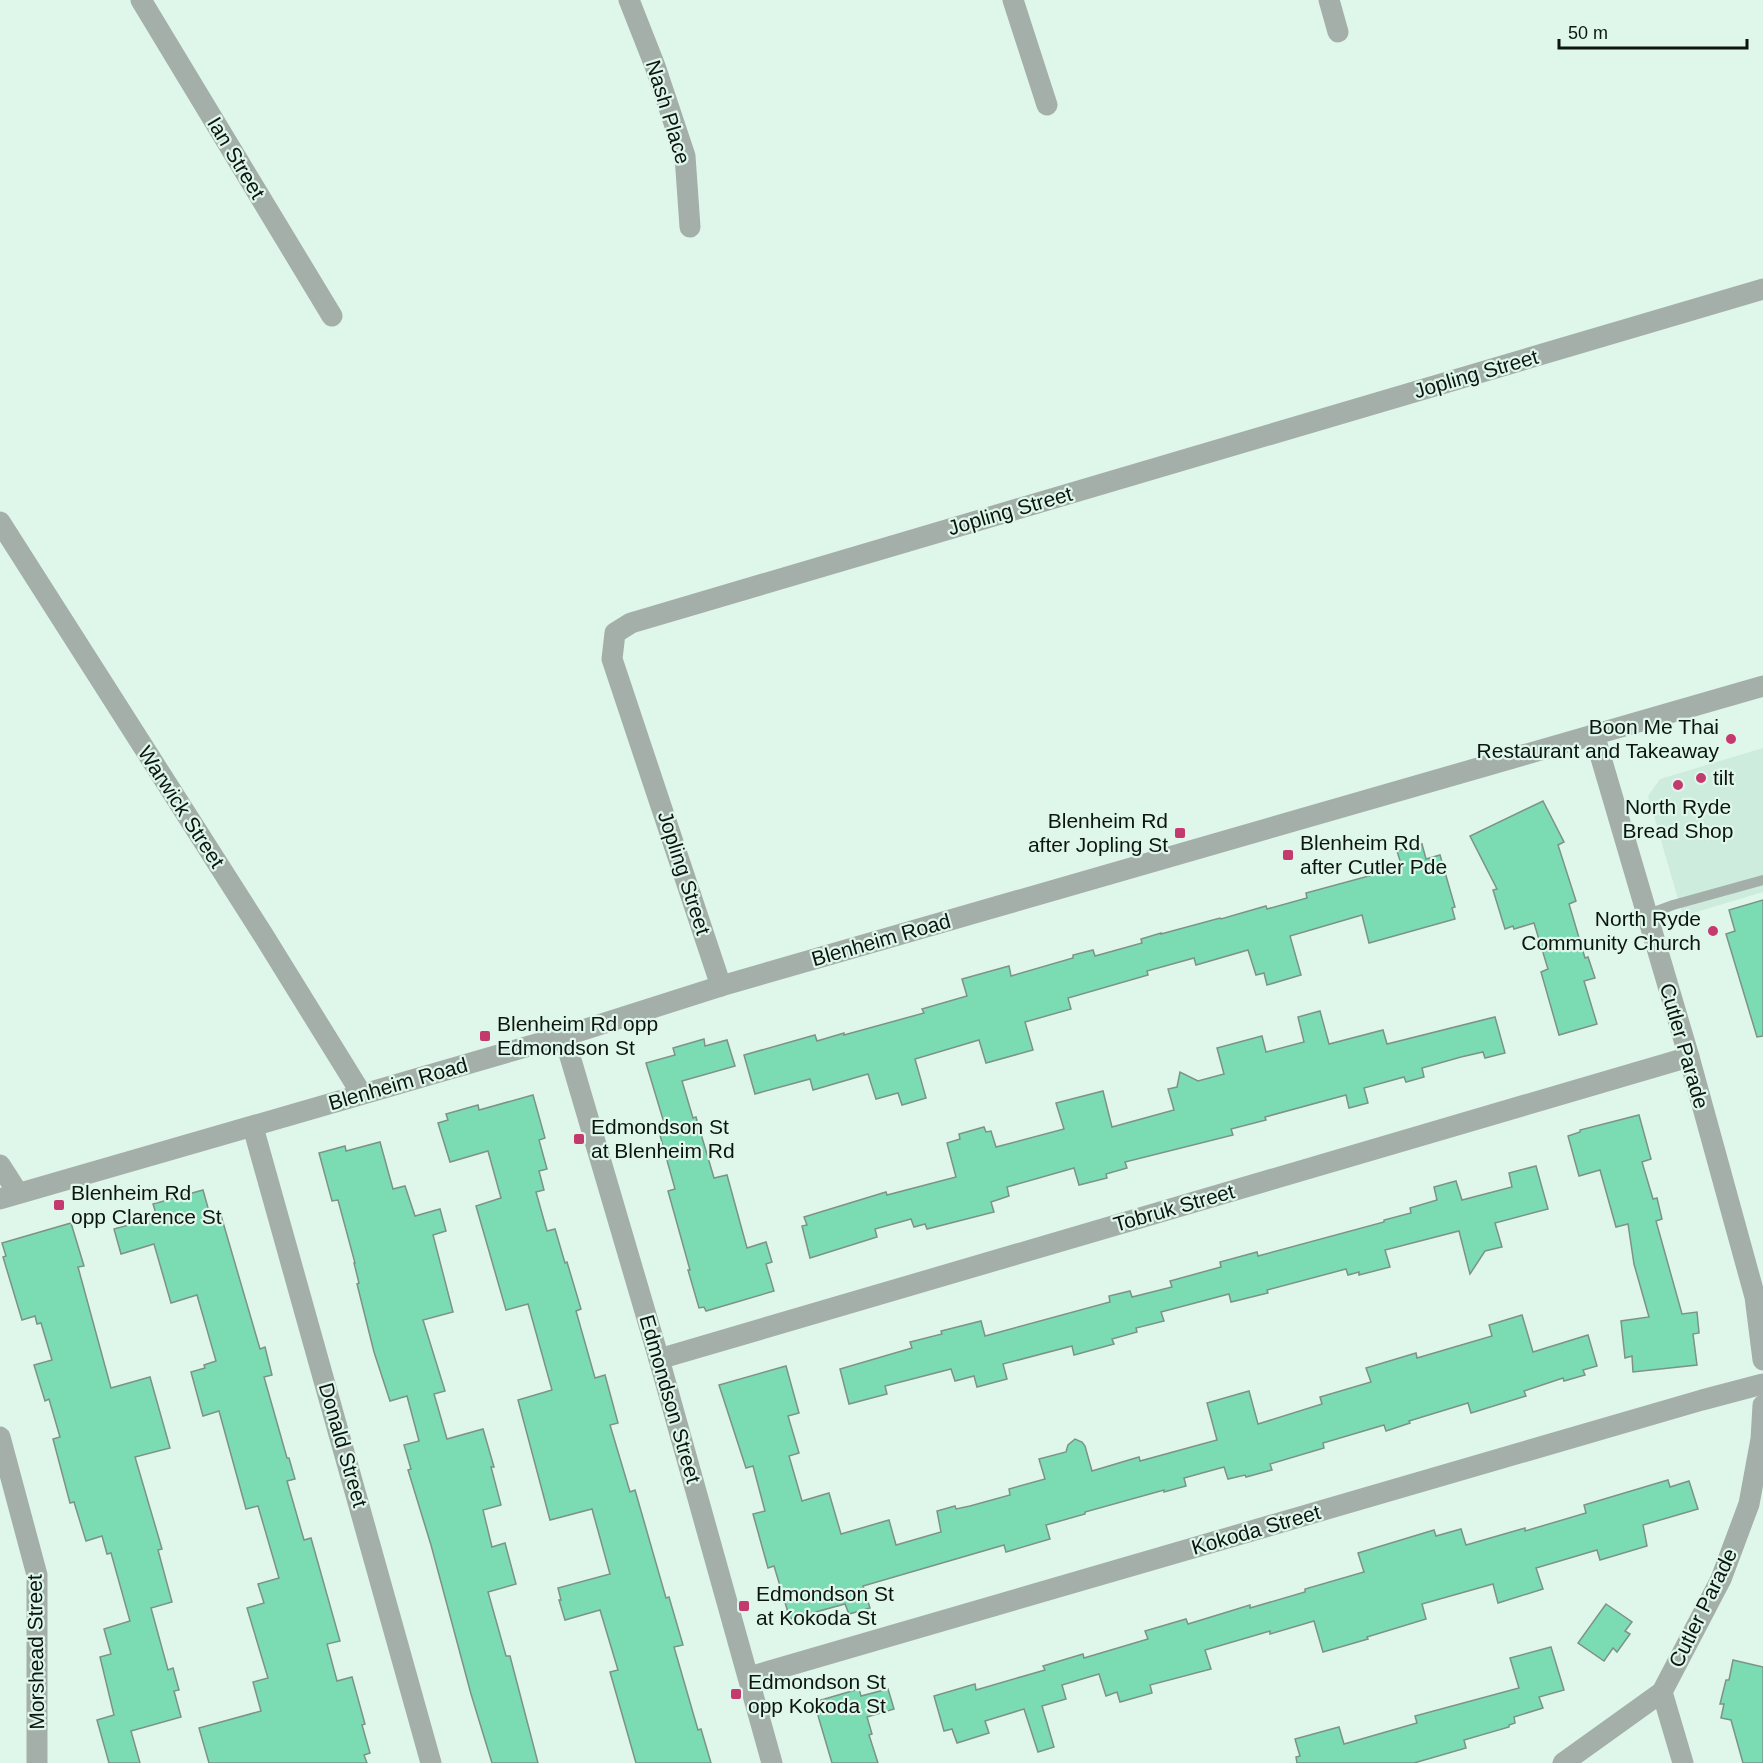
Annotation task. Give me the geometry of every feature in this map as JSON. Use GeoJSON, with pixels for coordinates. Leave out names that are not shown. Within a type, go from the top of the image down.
{"type":"FeatureCollection","features":[{"type":"Feature","properties":{"kind":"street","name":"Ian Street"},"geometry":{"type":"LineString","coordinates":[[141,0],[332,316]]}},
{"type":"Feature","properties":{"kind":"street","name":"Nash Place"},"geometry":{"type":"LineString","coordinates":[[629,0],[686,156],[690,227]]}},
{"type":"Feature","properties":{"kind":"street"},"geometry":{"type":"LineString","coordinates":[[1013,0],[1047,105]]}},
{"type":"Feature","properties":{"kind":"street"},"geometry":{"type":"LineString","coordinates":[[1329,0],[1338,32]]}},
{"type":"Feature","properties":{"kind":"street","name":"Jopling Street"},"geometry":{"type":"LineString","coordinates":[[721,986],[612,659],[615,633],[642,619],[1763,289]]}},
{"type":"Feature","properties":{"kind":"street","name":"Warwick Street"},"geometry":{"type":"LineString","coordinates":[[0,522],[262,933],[361,1093]]}},
{"type":"Feature","properties":{"kind":"street","name":"Blenheim Road"},"geometry":{"type":"LineString","coordinates":[[9,1196],[564,1036],[721,986],[1763,686]]}},
{"type":"Feature","properties":{"kind":"street","name":"Cutler Parade"},"geometry":{"type":"LineString","coordinates":[[1594,734],[1689,1057],[1755,1297],[1763,1360]]}},
{"type":"Feature","properties":{"kind":"street","name":"Edmondson Street"},"geometry":{"type":"LineString","coordinates":[[564,1036],[659,1359],[772,1763]]}},
{"type":"Feature","properties":{"kind":"street","name":"Tobruk Street"},"geometry":{"type":"LineString","coordinates":[[659,1359],[1689,1057]]}},
{"type":"Feature","properties":{"kind":"street","name":"Donald Street"},"geometry":{"type":"LineString","coordinates":[[253,1127],[431,1763]]}},
{"type":"Feature","properties":{"kind":"street"},"geometry":{"type":"LineString","coordinates":[[0,1165],[9,1196]]}},
{"type":"Feature","properties":{"kind":"street","name":"Kokoda Street"},"geometry":{"type":"LineString","coordinates":[[748,1677],[1763,1384]]}},
{"type":"Feature","properties":{"kind":"street","name":"Cutler Parade"},"geometry":{"type":"LineString","coordinates":[[1563,1763],[1662,1692],[1721,1579],[1749,1504],[1761,1439],[1763,1405]]}},
{"type":"Feature","properties":{"kind":"street","name":"Morshead Street"},"geometry":{"type":"LineString","coordinates":[[0,1437],[37,1575],[37,1763]]}},
{"type":"Feature","properties":{"kind":"street"},"geometry":{"type":"LineString","coordinates":[[1662,1692],[1683,1763]]}},
{"type":"Feature","properties":{"kind":"lane"},"geometry":{"type":"LineString","coordinates":[[1646,915],[1673,905],[1763,880]]}},
{"type":"Feature","properties":{"kind":"shaded area"},"geometry":{"type":"Polygon","coordinates":[[[1763,748],[1763,892],[1683,916],[1648,796],[1660,779],[1763,748]]]}},
{"type":"Feature","properties":{"kind":"building"},"geometry":{"type":"Polygon","coordinates":[[[1543,801],[1564,842],[1558,845],[1576,901],[1569,904],[1585,958],[1588,957],[1595,978],[1584,981],[1597,1024],[1559,1035],[1541,972],[1548,969],[1534,923],[1514,929],[1513,926],[1505,929],[1493,890],[1497,889],[1470,836],[1543,801]]]}},
{"type":"Feature","properties":{"kind":"building"},"geometry":{"type":"Polygon","coordinates":[[[1422,844],[1426,859],[1440,855],[1455,907],[1452,908],[1455,919],[1369,943],[1362,915],[1290,936],[1301,975],[1267,985],[1264,973],[1256,975],[1248,950],[1196,965],[1194,958],[1147,971],[1148,975],[1068,998],[1071,1009],[1025,1022],[1033,1050],[986,1063],[979,1040],[915,1059],[926,1098],[902,1105],[898,1093],[876,1099],[868,1074],[813,1090],[810,1079],[755,1094],[744,1055],[815,1035],[817,1041],[924,1013],[922,1009],[967,996],[962,979],[1009,966],[1011,976],[1073,958],[1073,955],[1093,950],[1095,956],[1142,943],[1141,939],[1161,933],[1307,898],[1306,893],[1402,867],[1397,851],[1422,844]]]}},
{"type":"Feature","properties":{"kind":"building"},"geometry":{"type":"Polygon","coordinates":[[[1763,900],[1763,1036],[1757,1037],[1726,934],[1735,931],[1729,910],[1763,900]]]}},
{"type":"Feature","properties":{"kind":"building"},"geometry":{"type":"Polygon","coordinates":[[[1320,1011],[1329,1044],[1383,1030],[1387,1044],[1495,1017],[1505,1053],[1485,1058],[1483,1052],[1461,1057],[1422,1068],[1424,1077],[1406,1082],[1404,1077],[1364,1088],[1368,1103],[1349,1108],[1346,1095],[1265,1117],[1266,1120],[1231,1129],[1233,1135],[1125,1162],[1127,1168],[1106,1174],[1107,1178],[1079,1185],[1074,1168],[1007,1187],[1009,1196],[991,1202],[994,1212],[927,1229],[925,1224],[914,1227],[911,1219],[875,1229],[877,1237],[810,1258],[802,1226],[807,1225],[804,1217],[886,1192],[887,1195],[956,1177],[947,1143],[960,1139],[959,1134],[984,1127],[986,1132],[991,1131],[996,1147],[1064,1129],[1056,1103],[1103,1091],[1112,1127],[1174,1110],[1168,1089],[1177,1087],[1180,1072],[1198,1081],[1224,1074],[1217,1048],[1262,1036],[1266,1052],[1304,1042],[1298,1017],[1320,1011]]]}},
{"type":"Feature","properties":{"kind":"building"},"geometry":{"type":"Polygon","coordinates":[[[704,1039],[705,1046],[727,1040],[735,1066],[682,1081],[693,1118],[696,1117],[714,1178],[727,1175],[747,1248],[766,1242],[772,1262],[766,1264],[774,1291],[706,1311],[704,1307],[699,1308],[668,1191],[675,1189],[658,1128],[665,1126],[646,1063],[675,1055],[673,1048],[704,1039]]]}},
{"type":"Feature","properties":{"kind":"building"},"geometry":{"type":"Polygon","coordinates":[[[533,1095],[545,1138],[539,1140],[547,1169],[539,1171],[544,1190],[536,1192],[547,1231],[555,1229],[565,1263],[567,1262],[581,1309],[576,1311],[595,1378],[605,1375],[618,1423],[610,1425],[630,1492],[635,1490],[666,1598],[669,1597],[683,1645],[674,1647],[698,1730],[701,1729],[711,1763],[636,1763],[610,1672],[618,1670],[600,1610],[565,1620],[559,1600],[561,1600],[558,1588],[610,1574],[592,1509],[550,1520],[518,1400],[552,1390],[528,1304],[506,1310],[476,1206],[501,1198],[488,1151],[450,1162],[438,1123],[448,1120],[446,1114],[478,1105],[479,1110],[533,1095]]]}},
{"type":"Feature","properties":{"kind":"building"},"geometry":{"type":"Polygon","coordinates":[[[1639,1115],[1651,1159],[1642,1162],[1653,1199],[1657,1198],[1662,1219],[1656,1221],[1682,1314],[1697,1312],[1699,1333],[1693,1334],[1697,1365],[1633,1372],[1632,1356],[1625,1358],[1621,1321],[1649,1317],[1634,1264],[1628,1224],[1616,1227],[1600,1170],[1579,1176],[1568,1136],[1580,1130],[1639,1115]]]}},
{"type":"Feature","properties":{"kind":"building"},"geometry":{"type":"Polygon","coordinates":[[[380,1142],[393,1189],[405,1186],[415,1216],[440,1209],[446,1231],[433,1235],[453,1312],[423,1320],[445,1391],[434,1394],[447,1439],[483,1429],[494,1467],[491,1467],[501,1505],[483,1510],[492,1547],[505,1543],[516,1584],[488,1592],[506,1656],[510,1656],[538,1763],[492,1763],[408,1470],[411,1469],[404,1445],[419,1441],[407,1396],[390,1401],[374,1352],[357,1284],[359,1283],[355,1263],[338,1200],[332,1201],[319,1153],[345,1146],[346,1151],[380,1142]]]}},
{"type":"Feature","properties":{"kind":"building"},"geometry":{"type":"Polygon","coordinates":[[[1536,1166],[1548,1209],[1495,1223],[1502,1247],[1485,1251],[1470,1274],[1459,1231],[1385,1250],[1390,1267],[1359,1275],[1359,1272],[1348,1275],[1346,1269],[1231,1302],[1229,1294],[1161,1312],[1164,1321],[1136,1328],[1137,1332],[1112,1339],[1114,1344],[1074,1355],[1072,1346],[1003,1364],[1007,1379],[977,1387],[974,1376],[955,1381],[951,1369],[885,1386],[887,1394],[849,1404],[840,1369],[912,1348],[910,1342],[942,1334],[941,1331],[981,1321],[985,1336],[1110,1302],[1109,1296],[1130,1291],[1132,1297],[1172,1287],[1170,1281],[1221,1267],[1220,1262],[1257,1252],[1258,1256],[1411,1213],[1410,1208],[1437,1200],[1434,1187],[1456,1181],[1462,1200],[1512,1187],[1509,1173],[1536,1166]]]}},
{"type":"Feature","properties":{"kind":"building"},"geometry":{"type":"Polygon","coordinates":[[[203,1190],[210,1215],[220,1212],[260,1349],[265,1347],[272,1375],[264,1377],[295,1479],[287,1481],[304,1540],[311,1538],[340,1641],[327,1644],[337,1681],[352,1677],[365,1724],[362,1725],[370,1753],[364,1755],[367,1763],[209,1763],[199,1728],[261,1711],[253,1682],[268,1678],[247,1608],[264,1603],[258,1584],[279,1578],[258,1506],[246,1509],[219,1411],[203,1416],[191,1372],[205,1368],[204,1365],[216,1361],[197,1295],[171,1303],[154,1244],[121,1254],[114,1229],[157,1217],[153,1204],[203,1190]]]}},
{"type":"Feature","properties":{"kind":"building"},"geometry":{"type":"Polygon","coordinates":[[[71,1223],[84,1266],[78,1267],[111,1388],[150,1377],[170,1448],[135,1457],[162,1549],[158,1550],[172,1602],[151,1608],[168,1670],[173,1668],[179,1690],[174,1691],[181,1717],[131,1731],[140,1763],[109,1763],[97,1720],[114,1715],[100,1657],[111,1654],[104,1629],[130,1621],[111,1553],[107,1554],[102,1536],[86,1541],[74,1502],[70,1503],[53,1439],[60,1437],[49,1399],[45,1401],[34,1365],[52,1360],[41,1323],[37,1324],[35,1316],[22,1320],[3,1257],[6,1256],[2,1243],[71,1223]]]}},
{"type":"Feature","properties":{"kind":"building"},"geometry":{"type":"Polygon","coordinates":[[[1522,1315],[1533,1352],[1588,1335],[1597,1366],[1583,1370],[1585,1375],[1564,1381],[1563,1378],[1524,1391],[1526,1396],[1471,1413],[1468,1403],[1409,1421],[1410,1423],[1386,1431],[1384,1425],[1323,1443],[1324,1448],[1270,1464],[1272,1470],[1228,1479],[1224,1467],[1184,1478],[1186,1486],[1085,1512],[1085,1514],[1046,1525],[1050,1539],[1006,1552],[1004,1545],[863,1586],[870,1608],[849,1614],[845,1604],[790,1619],[774,1566],[768,1568],[753,1514],[765,1511],[753,1466],[746,1468],[719,1385],[786,1366],[799,1413],[788,1416],[799,1453],[789,1456],[802,1501],[829,1493],[841,1534],[889,1520],[896,1545],[941,1532],[937,1511],[955,1506],[956,1509],[970,1506],[1010,1495],[1009,1489],[1045,1479],[1039,1459],[1066,1452],[1068,1445],[1075,1439],[1085,1446],[1092,1471],[1139,1457],[1140,1461],[1217,1440],[1207,1403],[1249,1391],[1258,1424],[1322,1404],[1320,1397],[1371,1382],[1366,1368],[1416,1353],[1417,1358],[1492,1336],[1489,1325],[1522,1315]]]}},
{"type":"Feature","properties":{"kind":"building"},"geometry":{"type":"Polygon","coordinates":[[[1668,1480],[1670,1487],[1689,1481],[1698,1509],[1643,1525],[1647,1546],[1600,1560],[1597,1550],[1536,1568],[1543,1589],[1498,1603],[1493,1584],[1422,1604],[1426,1619],[1323,1652],[1314,1621],[1270,1634],[1270,1631],[1205,1650],[1211,1669],[1150,1685],[1152,1693],[1120,1702],[1117,1692],[1106,1696],[1099,1674],[1062,1685],[1066,1699],[1042,1706],[1054,1747],[1038,1752],[1024,1709],[985,1721],[989,1733],[957,1743],[952,1729],[944,1731],[934,1696],[975,1684],[976,1690],[1045,1670],[1043,1666],[1083,1654],[1084,1658],[1148,1639],[1145,1631],[1186,1619],[1188,1624],[1250,1605],[1250,1608],[1305,1592],[1305,1589],[1364,1572],[1358,1553],[1434,1530],[1436,1536],[1461,1529],[1466,1545],[1586,1513],[1584,1505],[1668,1480]]]}},
{"type":"Feature","properties":{"kind":"building"},"geometry":{"type":"Polygon","coordinates":[[[1606,1604],[1632,1622],[1625,1631],[1630,1634],[1617,1652],[1613,1648],[1604,1661],[1578,1643],[1606,1604]]]}},
{"type":"Feature","properties":{"kind":"building"},"geometry":{"type":"Polygon","coordinates":[[[1551,1647],[1564,1690],[1539,1697],[1543,1708],[1514,1717],[1515,1723],[1509,1727],[1464,1740],[1466,1748],[1414,1763],[1297,1763],[1296,1757],[1300,1756],[1295,1739],[1339,1727],[1344,1744],[1417,1723],[1415,1716],[1519,1688],[1510,1658],[1551,1647]]]}},
{"type":"Feature","properties":{"kind":"building"},"geometry":{"type":"Polygon","coordinates":[[[1733,1660],[1763,1667],[1763,1763],[1743,1763],[1731,1720],[1721,1718],[1724,1704],[1720,1704],[1726,1680],[1729,1680],[1733,1660]]]}},
{"type":"Feature","properties":{"kind":"building"},"geometry":{"type":"Polygon","coordinates":[[[859,1689],[861,1696],[888,1689],[894,1709],[867,1717],[872,1734],[869,1735],[878,1763],[832,1763],[814,1702],[859,1689]]]}},
{"type":"Feature","properties":{"kind":"place","name":"Boon Me Thai Restaurant and Takeaway"},"geometry":{"type":"Point","coordinates":[1731,739]}},
{"type":"Feature","properties":{"kind":"place","name":"tilt"},"geometry":{"type":"Point","coordinates":[1701,778]}},
{"type":"Feature","properties":{"kind":"place","name":"North Ryde Bread Shop"},"geometry":{"type":"Point","coordinates":[1678,785]}},
{"type":"Feature","properties":{"kind":"place","name":"Blenheim Rd after Jopling St"},"geometry":{"type":"Point","coordinates":[1180,833]}},
{"type":"Feature","properties":{"kind":"place","name":"Blenheim Rd after Cutler Pde"},"geometry":{"type":"Point","coordinates":[1288,855]}},
{"type":"Feature","properties":{"kind":"place","name":"North Ryde Community Church"},"geometry":{"type":"Point","coordinates":[1713,931]}},
{"type":"Feature","properties":{"kind":"place","name":"Blenheim Rd opp Edmondson St"},"geometry":{"type":"Point","coordinates":[485,1036]}},
{"type":"Feature","properties":{"kind":"place","name":"Edmondson St at Blenheim Rd"},"geometry":{"type":"Point","coordinates":[579,1139]}},
{"type":"Feature","properties":{"kind":"place","name":"Blenheim Rd opp Clarence St"},"geometry":{"type":"Point","coordinates":[59,1205]}},
{"type":"Feature","properties":{"kind":"place","name":"Edmondson St at Kokoda St"},"geometry":{"type":"Point","coordinates":[744,1606]}},
{"type":"Feature","properties":{"kind":"place","name":"Edmondson St opp Kokoda St"},"geometry":{"type":"Point","coordinates":[736,1694]}}]}
